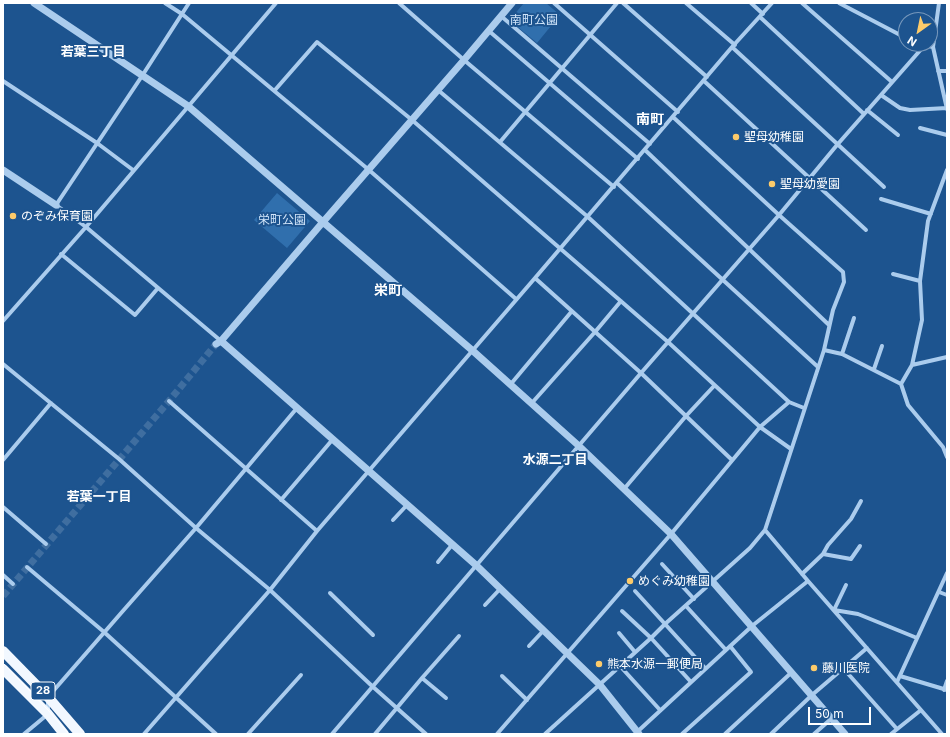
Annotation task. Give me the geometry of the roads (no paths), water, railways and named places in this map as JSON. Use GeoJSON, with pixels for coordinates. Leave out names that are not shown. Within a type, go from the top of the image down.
{"type":"FeatureCollection","features":[{"type":"Feature","properties":{"kind":"main road","name":"28"},"geometry":{"type":"LineString","coordinates":[[3,651],[48,697],[80,734]]}},
{"type":"Feature","properties":{"kind":"main road","name":"28"},"geometry":{"type":"LineString","coordinates":[[3,669],[48,714],[64,734]]}},
{"type":"Feature","properties":{"kind":"street"},"geometry":{"type":"LineString","coordinates":[[34,3],[188,106],[473,351],[579,446],[671,534],[845,734]]}},
{"type":"Feature","properties":{"kind":"street"},"geometry":{"type":"LineString","coordinates":[[165,3],[182,14],[369,170],[516,299]]}},
{"type":"Feature","properties":{"kind":"street"},"geometry":{"type":"LineString","coordinates":[[56,205],[189,3]]}},
{"type":"Feature","properties":{"kind":"street"},"geometry":{"type":"LineString","coordinates":[[3,320],[86,227],[230,55],[276,3]]}},
{"type":"Feature","properties":{"kind":"street"},"geometry":{"type":"LineString","coordinates":[[399,3],[525,112],[615,185],[818,367]]}},
{"type":"Feature","properties":{"kind":"street"},"geometry":{"type":"LineString","coordinates":[[219,343],[512,3]]}},
{"type":"Feature","properties":{"kind":"street"},"geometry":{"type":"LineString","coordinates":[[554,3],[678,112]]}},
{"type":"Feature","properties":{"kind":"street"},"geometry":{"type":"LineString","coordinates":[[500,142],[617,3]]}},
{"type":"Feature","properties":{"kind":"street"},"geometry":{"type":"LineString","coordinates":[[623,3],[707,77]]}},
{"type":"Feature","properties":{"kind":"street"},"geometry":{"type":"LineString","coordinates":[[686,3],[734,46],[837,145],[884,187]]}},
{"type":"Feature","properties":{"kind":"street"},"geometry":{"type":"LineString","coordinates":[[751,3],[866,112],[898,135]]}},
{"type":"Feature","properties":{"kind":"street"},"geometry":{"type":"LineString","coordinates":[[144,734],[270,590],[317,531],[369,470],[772,3]]}},
{"type":"Feature","properties":{"kind":"street"},"geometry":{"type":"LineString","coordinates":[[802,3],[892,82]]}},
{"type":"Feature","properties":{"kind":"street"},"geometry":{"type":"LineString","coordinates":[[840,3],[898,34]]}},
{"type":"Feature","properties":{"kind":"street"},"geometry":{"type":"LineString","coordinates":[[501,16],[650,144]]}},
{"type":"Feature","properties":{"kind":"street"},"geometry":{"type":"LineString","coordinates":[[489,31],[638,159]]}},
{"type":"Feature","properties":{"kind":"street"},"geometry":{"type":"LineString","coordinates":[[274,90],[317,42],[412,120],[621,301],[760,427],[791,449]]}},
{"type":"Feature","properties":{"kind":"street"},"geometry":{"type":"LineString","coordinates":[[332,734],[641,373],[779,215],[837,145],[919,52]]}},
{"type":"Feature","properties":{"kind":"street"},"geometry":{"type":"LineString","coordinates":[[881,94],[900,108],[910,110],[947,108],[934,52]]}},
{"type":"Feature","properties":{"kind":"street"},"geometry":{"type":"LineString","coordinates":[[938,70],[947,71]]}},
{"type":"Feature","properties":{"kind":"street"},"geometry":{"type":"LineString","coordinates":[[3,81],[97,143],[133,170]]}},
{"type":"Feature","properties":{"kind":"street"},"geometry":{"type":"LineString","coordinates":[[704,81],[866,230]]}},
{"type":"Feature","properties":{"kind":"street"},"geometry":{"type":"LineString","coordinates":[[438,90],[588,217],[791,404],[804,408]]}},
{"type":"Feature","properties":{"kind":"street"},"geometry":{"type":"LineString","coordinates":[[545,734],[750,548],[765,530],[824,350],[833,310],[844,282],[843,272],[673,118]]}},
{"type":"Feature","properties":{"kind":"street"},"geometry":{"type":"LineString","coordinates":[[920,128],[947,135]]}},
{"type":"Feature","properties":{"kind":"street"},"geometry":{"type":"LineString","coordinates":[[645,150],[829,324]]}},
{"type":"Feature","properties":{"kind":"street"},"geometry":{"type":"LineString","coordinates":[[3,170],[86,227],[158,288],[219,343],[369,470],[477,566],[568,653],[600,685],[637,733],[705,668],[752,626],[808,581]]}},
{"type":"Feature","properties":{"kind":"street"},"geometry":{"type":"LineString","coordinates":[[901,384],[912,365],[922,320],[920,281],[928,221],[947,170]]}},
{"type":"Feature","properties":{"kind":"street"},"geometry":{"type":"LineString","coordinates":[[881,199],[931,214]]}},
{"type":"Feature","properties":{"kind":"street"},"geometry":{"type":"LineString","coordinates":[[62,254],[135,315],[158,288]]}},
{"type":"Feature","properties":{"kind":"street"},"geometry":{"type":"LineString","coordinates":[[893,274],[920,281]]}},
{"type":"Feature","properties":{"kind":"street"},"geometry":{"type":"LineString","coordinates":[[535,278],[641,373],[732,460]]}},
{"type":"Feature","properties":{"kind":"street"},"geometry":{"type":"LineString","coordinates":[[531,404],[621,301]]}},
{"type":"Feature","properties":{"kind":"street"},"geometry":{"type":"LineString","coordinates":[[510,385],[572,311]]}},
{"type":"Feature","properties":{"kind":"street"},"geometry":{"type":"LineString","coordinates":[[842,354],[854,318]]}},
{"type":"Feature","properties":{"kind":"street"},"geometry":{"type":"LineString","coordinates":[[874,369],[882,346]]}},
{"type":"Feature","properties":{"kind":"street"},"geometry":{"type":"LineString","coordinates":[[824,350],[842,354],[901,384],[908,405],[942,447],[947,457]]}},
{"type":"Feature","properties":{"kind":"street"},"geometry":{"type":"LineString","coordinates":[[912,365],[947,357]]}},
{"type":"Feature","properties":{"kind":"street"},"geometry":{"type":"LineString","coordinates":[[3,364],[119,459],[196,528],[270,590],[372,686],[426,734]]}},
{"type":"Feature","properties":{"kind":"street"},"geometry":{"type":"LineString","coordinates":[[624,489],[686,416],[714,386]]}},
{"type":"Feature","properties":{"kind":"street"},"geometry":{"type":"LineString","coordinates":[[169,401],[317,531]]}},
{"type":"Feature","properties":{"kind":"street"},"geometry":{"type":"LineString","coordinates":[[497,734],[671,534],[760,427],[789,402]]}},
{"type":"Feature","properties":{"kind":"street"},"geometry":{"type":"LineString","coordinates":[[3,460],[51,403]]}},
{"type":"Feature","properties":{"kind":"street"},"geometry":{"type":"LineString","coordinates":[[24,734],[48,714],[48,697],[196,528],[297,408]]}},
{"type":"Feature","properties":{"kind":"street"},"geometry":{"type":"LineString","coordinates":[[281,500],[333,439]]}},
{"type":"Feature","properties":{"kind":"street"},"geometry":{"type":"LineString","coordinates":[[802,574],[823,554],[828,545],[851,519],[861,502]]}},
{"type":"Feature","properties":{"kind":"street"},"geometry":{"type":"LineString","coordinates":[[393,520],[407,505]]}},
{"type":"Feature","properties":{"kind":"street"},"geometry":{"type":"LineString","coordinates":[[3,507],[46,544]]}},
{"type":"Feature","properties":{"kind":"street"},"geometry":{"type":"LineString","coordinates":[[765,530],[942,734]]}},
{"type":"Feature","properties":{"kind":"street"},"geometry":{"type":"LineString","coordinates":[[438,562],[452,545]]}},
{"type":"Feature","properties":{"kind":"street"},"geometry":{"type":"LineString","coordinates":[[823,554],[851,560],[860,546]]}},
{"type":"Feature","properties":{"kind":"street"},"geometry":{"type":"LineString","coordinates":[[662,564],[694,599]]}},
{"type":"Feature","properties":{"kind":"street"},"geometry":{"type":"LineString","coordinates":[[27,567],[104,632],[216,734]]}},
{"type":"Feature","properties":{"kind":"street"},"geometry":{"type":"LineString","coordinates":[[896,682],[947,573]]}},
{"type":"Feature","properties":{"kind":"street"},"geometry":{"type":"LineString","coordinates":[[3,575],[13,584]]}},
{"type":"Feature","properties":{"kind":"street"},"geometry":{"type":"LineString","coordinates":[[834,610],[846,585]]}},
{"type":"Feature","properties":{"kind":"street"},"geometry":{"type":"LineString","coordinates":[[485,605],[500,589]]}},
{"type":"Feature","properties":{"kind":"street"},"geometry":{"type":"LineString","coordinates":[[635,591],[705,668]]}},
{"type":"Feature","properties":{"kind":"street"},"geometry":{"type":"LineString","coordinates":[[939,592],[947,595]]}},
{"type":"Feature","properties":{"kind":"street"},"geometry":{"type":"LineString","coordinates":[[330,593],[374,635]]}},
{"type":"Feature","properties":{"kind":"street"},"geometry":{"type":"LineString","coordinates":[[686,606],[726,650]]}},
{"type":"Feature","properties":{"kind":"street"},"geometry":{"type":"LineString","coordinates":[[834,610],[858,614],[917,638]]}},
{"type":"Feature","properties":{"kind":"street"},"geometry":{"type":"LineString","coordinates":[[622,611],[651,638],[691,682]]}},
{"type":"Feature","properties":{"kind":"street"},"geometry":{"type":"LineString","coordinates":[[530,646],[544,630]]}},
{"type":"Feature","properties":{"kind":"street"},"geometry":{"type":"LineString","coordinates":[[619,633],[636,652]]}},
{"type":"Feature","properties":{"kind":"street"},"geometry":{"type":"LineString","coordinates":[[375,734],[459,636]]}},
{"type":"Feature","properties":{"kind":"street"},"geometry":{"type":"LineString","coordinates":[[682,734],[751,672],[730,646]]}},
{"type":"Feature","properties":{"kind":"street"},"geometry":{"type":"LineString","coordinates":[[771,734],[812,695],[868,648]]}},
{"type":"Feature","properties":{"kind":"street"},"geometry":{"type":"LineString","coordinates":[[620,666],[660,710]]}},
{"type":"Feature","properties":{"kind":"street"},"geometry":{"type":"LineString","coordinates":[[843,668],[897,729]]}},
{"type":"Feature","properties":{"kind":"street"},"geometry":{"type":"LineString","coordinates":[[725,734],[792,672]]}},
{"type":"Feature","properties":{"kind":"street"},"geometry":{"type":"LineString","coordinates":[[248,734],[301,675]]}},
{"type":"Feature","properties":{"kind":"street"},"geometry":{"type":"LineString","coordinates":[[502,676],[527,700]]}},
{"type":"Feature","properties":{"kind":"street"},"geometry":{"type":"LineString","coordinates":[[900,676],[945,690],[947,681]]}},
{"type":"Feature","properties":{"kind":"street"},"geometry":{"type":"LineString","coordinates":[[422,678],[446,698]]}},
{"type":"Feature","properties":{"kind":"street"},"geometry":{"type":"LineString","coordinates":[[891,734],[921,710]]}},
{"type":"Feature","properties":{"kind":"street"},"geometry":{"type":"LineString","coordinates":[[814,734],[832,718]]}},
{"type":"Feature","properties":{"kind":"tunnel"},"geometry":{"type":"LineString","coordinates":[[3,596],[216,344]]}},
{"type":"Feature","properties":{"kind":"tram line"},"geometry":{"type":"LineString","coordinates":[[3,663],[69,734]]}},
{"type":"Feature","properties":{"kind":"place","name":"聖母幼稚園"},"geometry":{"type":"Point","coordinates":[736,137]}},
{"type":"Feature","properties":{"kind":"place","name":"聖母幼愛園"},"geometry":{"type":"Point","coordinates":[772,184]}},
{"type":"Feature","properties":{"kind":"place","name":"のぞみ保育園"},"geometry":{"type":"Point","coordinates":[13,216]}},
{"type":"Feature","properties":{"kind":"place","name":"めぐみ幼稚園"},"geometry":{"type":"Point","coordinates":[630,581]}},
{"type":"Feature","properties":{"kind":"place","name":"熊本水源一郵便局"},"geometry":{"type":"Point","coordinates":[599,664]}},
{"type":"Feature","properties":{"kind":"place","name":"藤川医院"},"geometry":{"type":"Point","coordinates":[814,668]}},
{"type":"Feature","properties":{"kind":"district","name":"若葉三丁目"},"geometry":{"type":"Point","coordinates":[93,52]}},
{"type":"Feature","properties":{"kind":"district","name":"南町"},"geometry":{"type":"Point","coordinates":[650,120]}},
{"type":"Feature","properties":{"kind":"district","name":"栄町"},"geometry":{"type":"Point","coordinates":[388,291]}},
{"type":"Feature","properties":{"kind":"district","name":"水源二丁目"},"geometry":{"type":"Point","coordinates":[555,460]}},
{"type":"Feature","properties":{"kind":"district","name":"若葉一丁目"},"geometry":{"type":"Point","coordinates":[99,497]}},
{"type":"Feature","properties":{"kind":"park label","name":"南町公園"},"geometry":{"type":"Point","coordinates":[534,20]}},
{"type":"Feature","properties":{"kind":"park label","name":"栄町公園"},"geometry":{"type":"Point","coordinates":[282,220]}}]}
